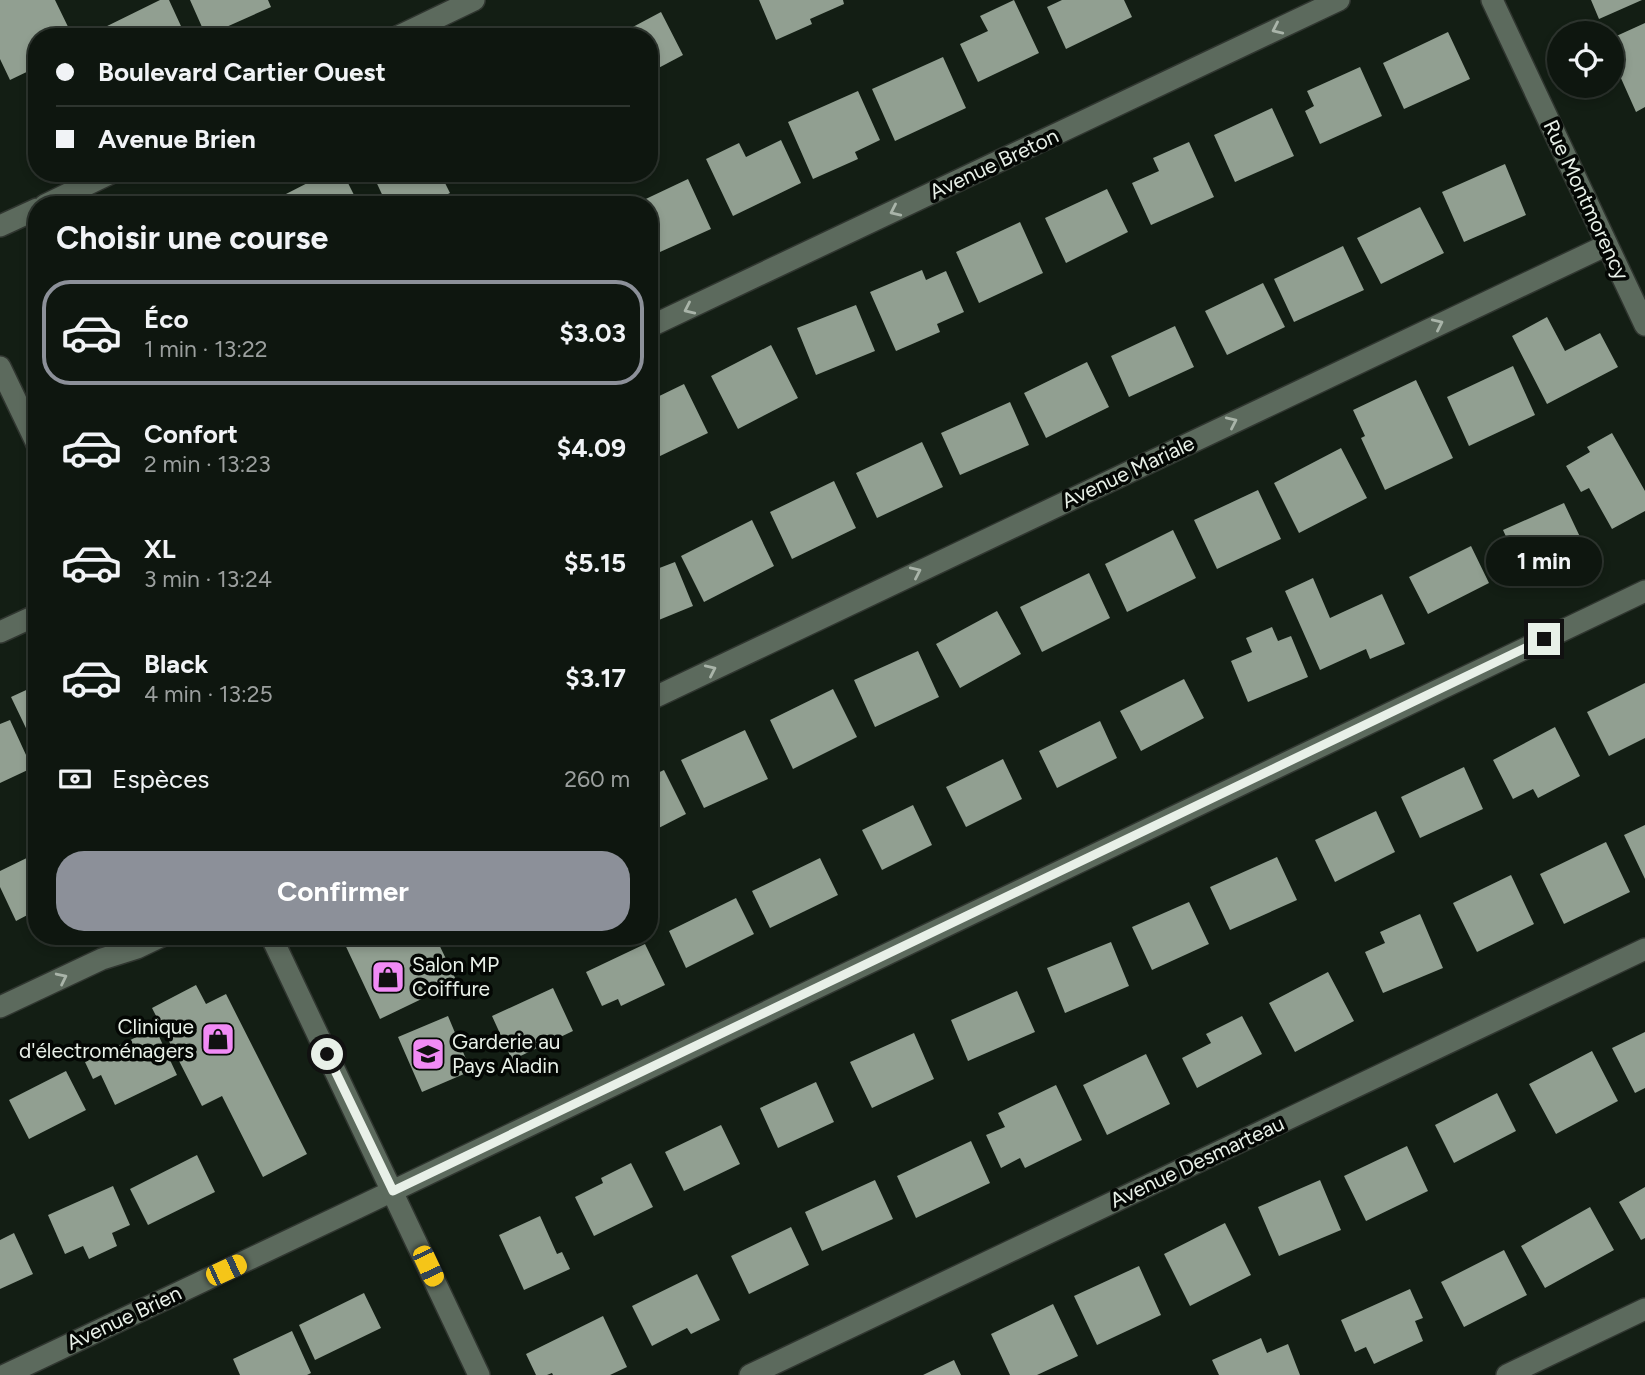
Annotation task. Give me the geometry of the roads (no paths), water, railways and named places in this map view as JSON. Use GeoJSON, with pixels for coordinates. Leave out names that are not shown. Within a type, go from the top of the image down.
{"type":"FeatureCollection","features":[{"type":"Feature","properties":{"kind":"street"},"geometry":{"type":"LineString","coordinates":[[416,28],[474,0]]}},
{"type":"Feature","properties":{"kind":"street","name":"Avenue Breton"},"geometry":{"type":"LineString","coordinates":[[658,323],[1339,0]]}},
{"type":"Feature","properties":{"kind":"street","name":"Rue Montmorency"},"geometry":{"type":"LineString","coordinates":[[1492,0],[1645,325]]}},
{"type":"Feature","properties":{"kind":"street"},"geometry":{"type":"LineString","coordinates":[[64,196],[92,182]]}},
{"type":"Feature","properties":{"kind":"street"},"geometry":{"type":"LineString","coordinates":[[0,226],[28,213]]}},
{"type":"Feature","properties":{"kind":"street","name":"Avenue Mariale"},"geometry":{"type":"LineString","coordinates":[[658,696],[1607,245]]}},
{"type":"Feature","properties":{"kind":"street"},"geometry":{"type":"LineString","coordinates":[[0,367],[28,425]]}},
{"type":"Feature","properties":{"kind":"street","name":"Avenue Brien"},"geometry":{"type":"LineString","coordinates":[[5,1375],[1645,591]]}},
{"type":"Feature","properties":{"kind":"street"},"geometry":{"type":"LineString","coordinates":[[0,632],[28,619]]}},
{"type":"Feature","properties":{"kind":"street"},"geometry":{"type":"LineString","coordinates":[[0,1007],[102,959],[143,945]]}},
{"type":"Feature","properties":{"kind":"street"},"geometry":{"type":"LineString","coordinates":[[275,945],[479,1375]]}},
{"type":"Feature","properties":{"kind":"street","name":"Avenue Desmarteau"},"geometry":{"type":"LineString","coordinates":[[750,1375],[1645,949]]}},
{"type":"Feature","properties":{"kind":"street"},"geometry":{"type":"LineString","coordinates":[[1507,1375],[1645,1309]]}},
{"type":"Feature","properties":{"kind":"place","name":"Salon MP Coiffure"},"geometry":{"type":"Point","coordinates":[388,977]}},
{"type":"Feature","properties":{"kind":"place","name":"Clinique d'électroménagers"},"geometry":{"type":"Point","coordinates":[218,1039]}},
{"type":"Feature","properties":{"kind":"place","name":"Garderie au Pays Aladin"},"geometry":{"type":"Point","coordinates":[428,1054]}}]}
